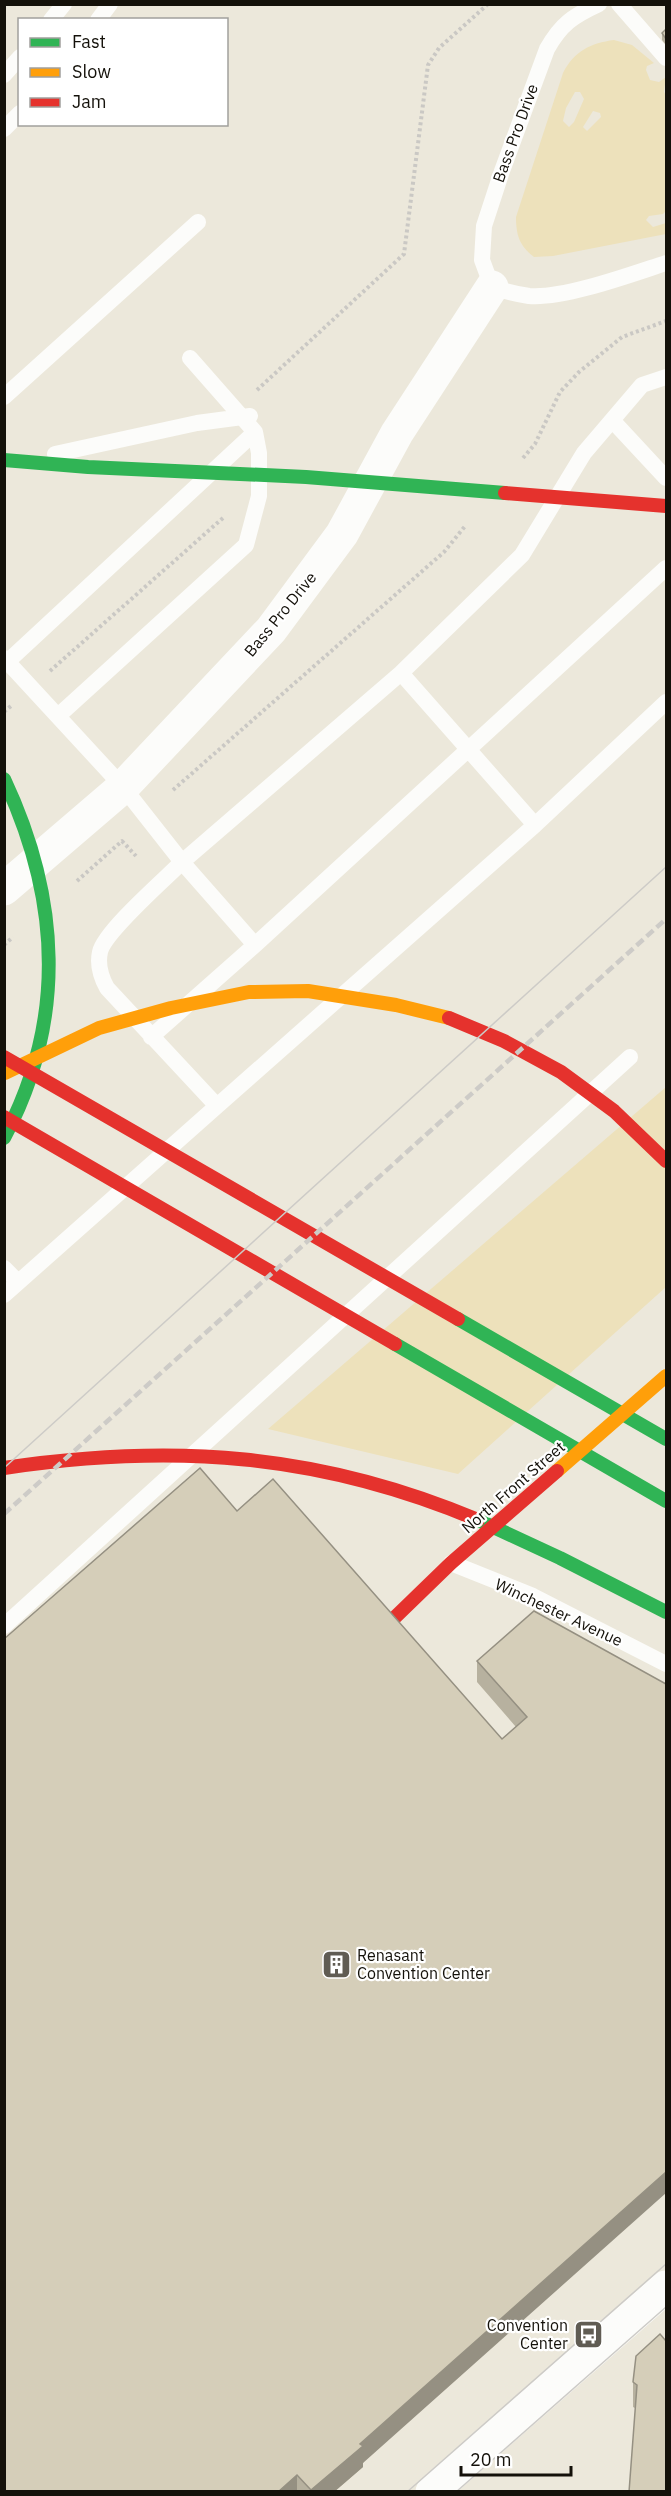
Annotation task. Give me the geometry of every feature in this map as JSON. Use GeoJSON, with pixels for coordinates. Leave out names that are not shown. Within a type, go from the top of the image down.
{"type":"FeatureCollection","features":[{"type":"Feature","properties":{"kind":"main road"},"geometry":{"type":"LineString","coordinates":[[13,461],[306,477],[666,506]]}},
{"type":"Feature","properties":{"kind":"main road"},"geometry":{"type":"LineString","coordinates":[[4,779],[27,828],[39,872],[49,940],[43,1038],[17,1114],[4,1138]]}},
{"type":"Feature","properties":{"kind":"main road"},"geometry":{"type":"LineString","coordinates":[[4,1074],[99,1028],[171,1008],[249,992],[308,991],[396,1005],[457,1020],[504,1041],[561,1072],[614,1111],[666,1161]]}},
{"type":"Feature","properties":{"kind":"main road"},"geometry":{"type":"LineString","coordinates":[[4,1057],[666,1439]]}},
{"type":"Feature","properties":{"kind":"main road"},"geometry":{"type":"LineString","coordinates":[[4,1117],[666,1501]]}},
{"type":"Feature","properties":{"kind":"main road","name":"North Front Street"},"geometry":{"type":"LineString","coordinates":[[385,1627],[451,1563],[666,1376]]}},
{"type":"Feature","properties":{"kind":"main road"},"geometry":{"type":"LineString","coordinates":[[4,1468],[37,1462],[124,1455],[215,1457],[261,1460],[377,1483],[437,1504],[537,1547],[666,1612]]}},
{"type":"Feature","properties":{"kind":"street","name":"Bass Pro Drive"},"geometry":{"type":"LineString","coordinates":[[4,889],[123,787],[271,630],[342,534],[397,433],[492,287]]}},
{"type":"Feature","properties":{"kind":"street"},"geometry":{"type":"LineString","coordinates":[[432,2492],[666,2287]]}},
{"type":"Feature","properties":{"kind":"lane"},"geometry":{"type":"LineString","coordinates":[[53,18],[64,4]]}},
{"type":"Feature","properties":{"kind":"lane"},"geometry":{"type":"LineString","coordinates":[[100,18],[110,4]]}},
{"type":"Feature","properties":{"kind":"lane","name":"Bass Pro Drive"},"geometry":{"type":"LineString","coordinates":[[492,287],[482,260],[484,226],[527,100],[547,49],[557,31],[574,16],[599,4]]}},
{"type":"Feature","properties":{"kind":"lane"},"geometry":{"type":"LineString","coordinates":[[620,4],[666,58]]}},
{"type":"Feature","properties":{"kind":"lane"},"geometry":{"type":"LineString","coordinates":[[4,75],[18,59]]}},
{"type":"Feature","properties":{"kind":"lane"},"geometry":{"type":"LineString","coordinates":[[4,129],[18,115]]}},
{"type":"Feature","properties":{"kind":"lane"},"geometry":{"type":"LineString","coordinates":[[4,397],[198,222]]}},
{"type":"Feature","properties":{"kind":"lane"},"geometry":{"type":"LineString","coordinates":[[492,287],[531,296],[554,294],[624,277],[666,263]]}},
{"type":"Feature","properties":{"kind":"lane"},"geometry":{"type":"LineString","coordinates":[[58,716],[246,544],[259,496],[259,453],[255,432],[190,358]]}},
{"type":"Feature","properties":{"kind":"lane"},"geometry":{"type":"LineString","coordinates":[[217,1106],[107,988],[101,977],[100,951],[111,932],[182,862],[400,672],[522,555],[584,453],[642,385],[666,377]]}},
{"type":"Feature","properties":{"kind":"lane"},"geometry":{"type":"LineString","coordinates":[[13,461],[197,423],[254,415]]}},
{"type":"Feature","properties":{"kind":"lane"},"geometry":{"type":"LineString","coordinates":[[612,420],[666,478]]}},
{"type":"Feature","properties":{"kind":"lane"},"geometry":{"type":"LineString","coordinates":[[255,432],[6,661],[123,787],[182,862],[255,945]]}},
{"type":"Feature","properties":{"kind":"lane"},"geometry":{"type":"LineString","coordinates":[[151,1037],[255,945],[666,568]]}},
{"type":"Feature","properties":{"kind":"lane"},"geometry":{"type":"LineString","coordinates":[[400,672],[535,825]]}},
{"type":"Feature","properties":{"kind":"lane"},"geometry":{"type":"LineString","coordinates":[[4,1295],[535,825],[666,702]]}},
{"type":"Feature","properties":{"kind":"lane"},"geometry":{"type":"LineString","coordinates":[[4,1626],[630,1057]]}},
{"type":"Feature","properties":{"kind":"lane"},"geometry":{"type":"LineString","coordinates":[[4,1268],[18,1282]]}},
{"type":"Feature","properties":{"kind":"lane","name":"Winchester Avenue"},"geometry":{"type":"LineString","coordinates":[[451,1563],[533,1596],[666,1664]]}},
{"type":"Feature","properties":{"kind":"path"},"geometry":{"type":"LineString","coordinates":[[235,410],[404,254],[428,65],[439,48],[488,4]]}},
{"type":"Feature","properties":{"kind":"path"},"geometry":{"type":"LineString","coordinates":[[522,459],[535,444],[560,392],[579,372],[622,337],[666,321]]}},
{"type":"Feature","properties":{"kind":"path"},"geometry":{"type":"LineString","coordinates":[[169,793],[444,552],[473,517]]}},
{"type":"Feature","properties":{"kind":"shaded area"},"geometry":{"type":"Polygon","coordinates":[[[614,40],[632,45],[654,63],[647,66],[646,70],[650,80],[659,82],[666,77],[664,92],[666,95],[666,211],[663,214],[649,216],[646,220],[653,227],[666,223],[666,234],[553,256],[534,257],[525,249],[520,240],[516,217],[563,73],[572,59],[584,49],[614,40]],[[575,92],[566,108],[563,121],[569,127],[574,122],[584,99],[580,92],[575,92]],[[593,111],[583,127],[587,131],[601,117],[600,113],[593,111]]]}},
{"type":"Feature","properties":{"kind":"shaded area"},"geometry":{"type":"Polygon","coordinates":[[[666,1087],[666,1287],[458,1474],[268,1429],[666,1087]]]}},
{"type":"Feature","properties":{"kind":"building","name":"Renasant Convention Center"},"geometry":{"type":"Polygon","coordinates":[[[200,1468],[237,1511],[273,1479],[502,1739],[527,1717],[477,1661],[534,1611],[666,1684],[666,2172],[360,2444],[363,2446],[311,2490],[297,2475],[278,2492],[4,2492],[4,1639],[200,1468]]]}},
{"type":"Feature","properties":{"kind":"building"},"geometry":{"type":"Polygon","coordinates":[[[660,2334],[666,2341],[666,2492],[629,2492],[637,2385],[633,2382],[636,2356],[660,2334]]]}},
{"type":"Feature","properties":{"kind":"tram line"},"geometry":{"type":"LineString","coordinates":[[4,1468],[666,867]]}},
{"type":"Feature","properties":{"kind":"tram line"},"geometry":{"type":"LineString","coordinates":[[407,2492],[666,2264]]}},
{"type":"Feature","properties":{"kind":"tram line"},"geometry":{"type":"LineString","coordinates":[[456,2492],[666,2307]]}},
{"type":"Feature","properties":{"kind":"railway"},"geometry":{"type":"LineString","coordinates":[[4,1514],[666,919]]}},
{"type":"Feature","properties":{"kind":"traffic: fast"},"geometry":{"type":"LineString","coordinates":[[4,460],[88,467],[306,477],[505,493]]}},
{"type":"Feature","properties":{"kind":"traffic: fast"},"geometry":{"type":"LineString","coordinates":[[4,779],[23,824],[36,869],[45,914],[49,959],[46,1004],[38,1049],[24,1094],[4,1138]]}},
{"type":"Feature","properties":{"kind":"traffic: fast"},"geometry":{"type":"LineString","coordinates":[[458,1319],[666,1439]]}},
{"type":"Feature","properties":{"kind":"traffic: fast"},"geometry":{"type":"LineString","coordinates":[[395,1344],[666,1501]]}},
{"type":"Feature","properties":{"kind":"traffic: fast"},"geometry":{"type":"LineString","coordinates":[[478,1520],[560,1558],[666,1612]]}},
{"type":"Feature","properties":{"kind":"traffic: slow"},"geometry":{"type":"LineString","coordinates":[[5,1073],[99,1028],[171,1008],[249,992],[308,991],[396,1005],[449,1018]]}},
{"type":"Feature","properties":{"kind":"traffic: slow"},"geometry":{"type":"LineString","coordinates":[[557,1471],[666,1376]]}},
{"type":"Feature","properties":{"kind":"traffic: jam"},"geometry":{"type":"LineString","coordinates":[[505,493],[666,506]]}},
{"type":"Feature","properties":{"kind":"traffic: jam"},"geometry":{"type":"LineString","coordinates":[[449,1018],[504,1041],[561,1072],[614,1111],[666,1161]]}},
{"type":"Feature","properties":{"kind":"traffic: jam"},"geometry":{"type":"LineString","coordinates":[[4,1057],[458,1319]]}},
{"type":"Feature","properties":{"kind":"traffic: jam"},"geometry":{"type":"LineString","coordinates":[[4,1117],[395,1344]]}},
{"type":"Feature","properties":{"kind":"traffic: jam"},"geometry":{"type":"LineString","coordinates":[[4,1468],[66,1460],[127,1456],[245,1459],[361,1480],[478,1520]]}},
{"type":"Feature","properties":{"kind":"traffic: jam"},"geometry":{"type":"LineString","coordinates":[[385,1627],[451,1563],[557,1471]]}},
{"type":"Feature","properties":{"kind":"place","name":"Renasant Convention Center"},"geometry":{"type":"Point","coordinates":[336,1964]}},
{"type":"Feature","properties":{"kind":"place","name":"Convention Center"},"geometry":{"type":"Point","coordinates":[589,2334]}}]}
